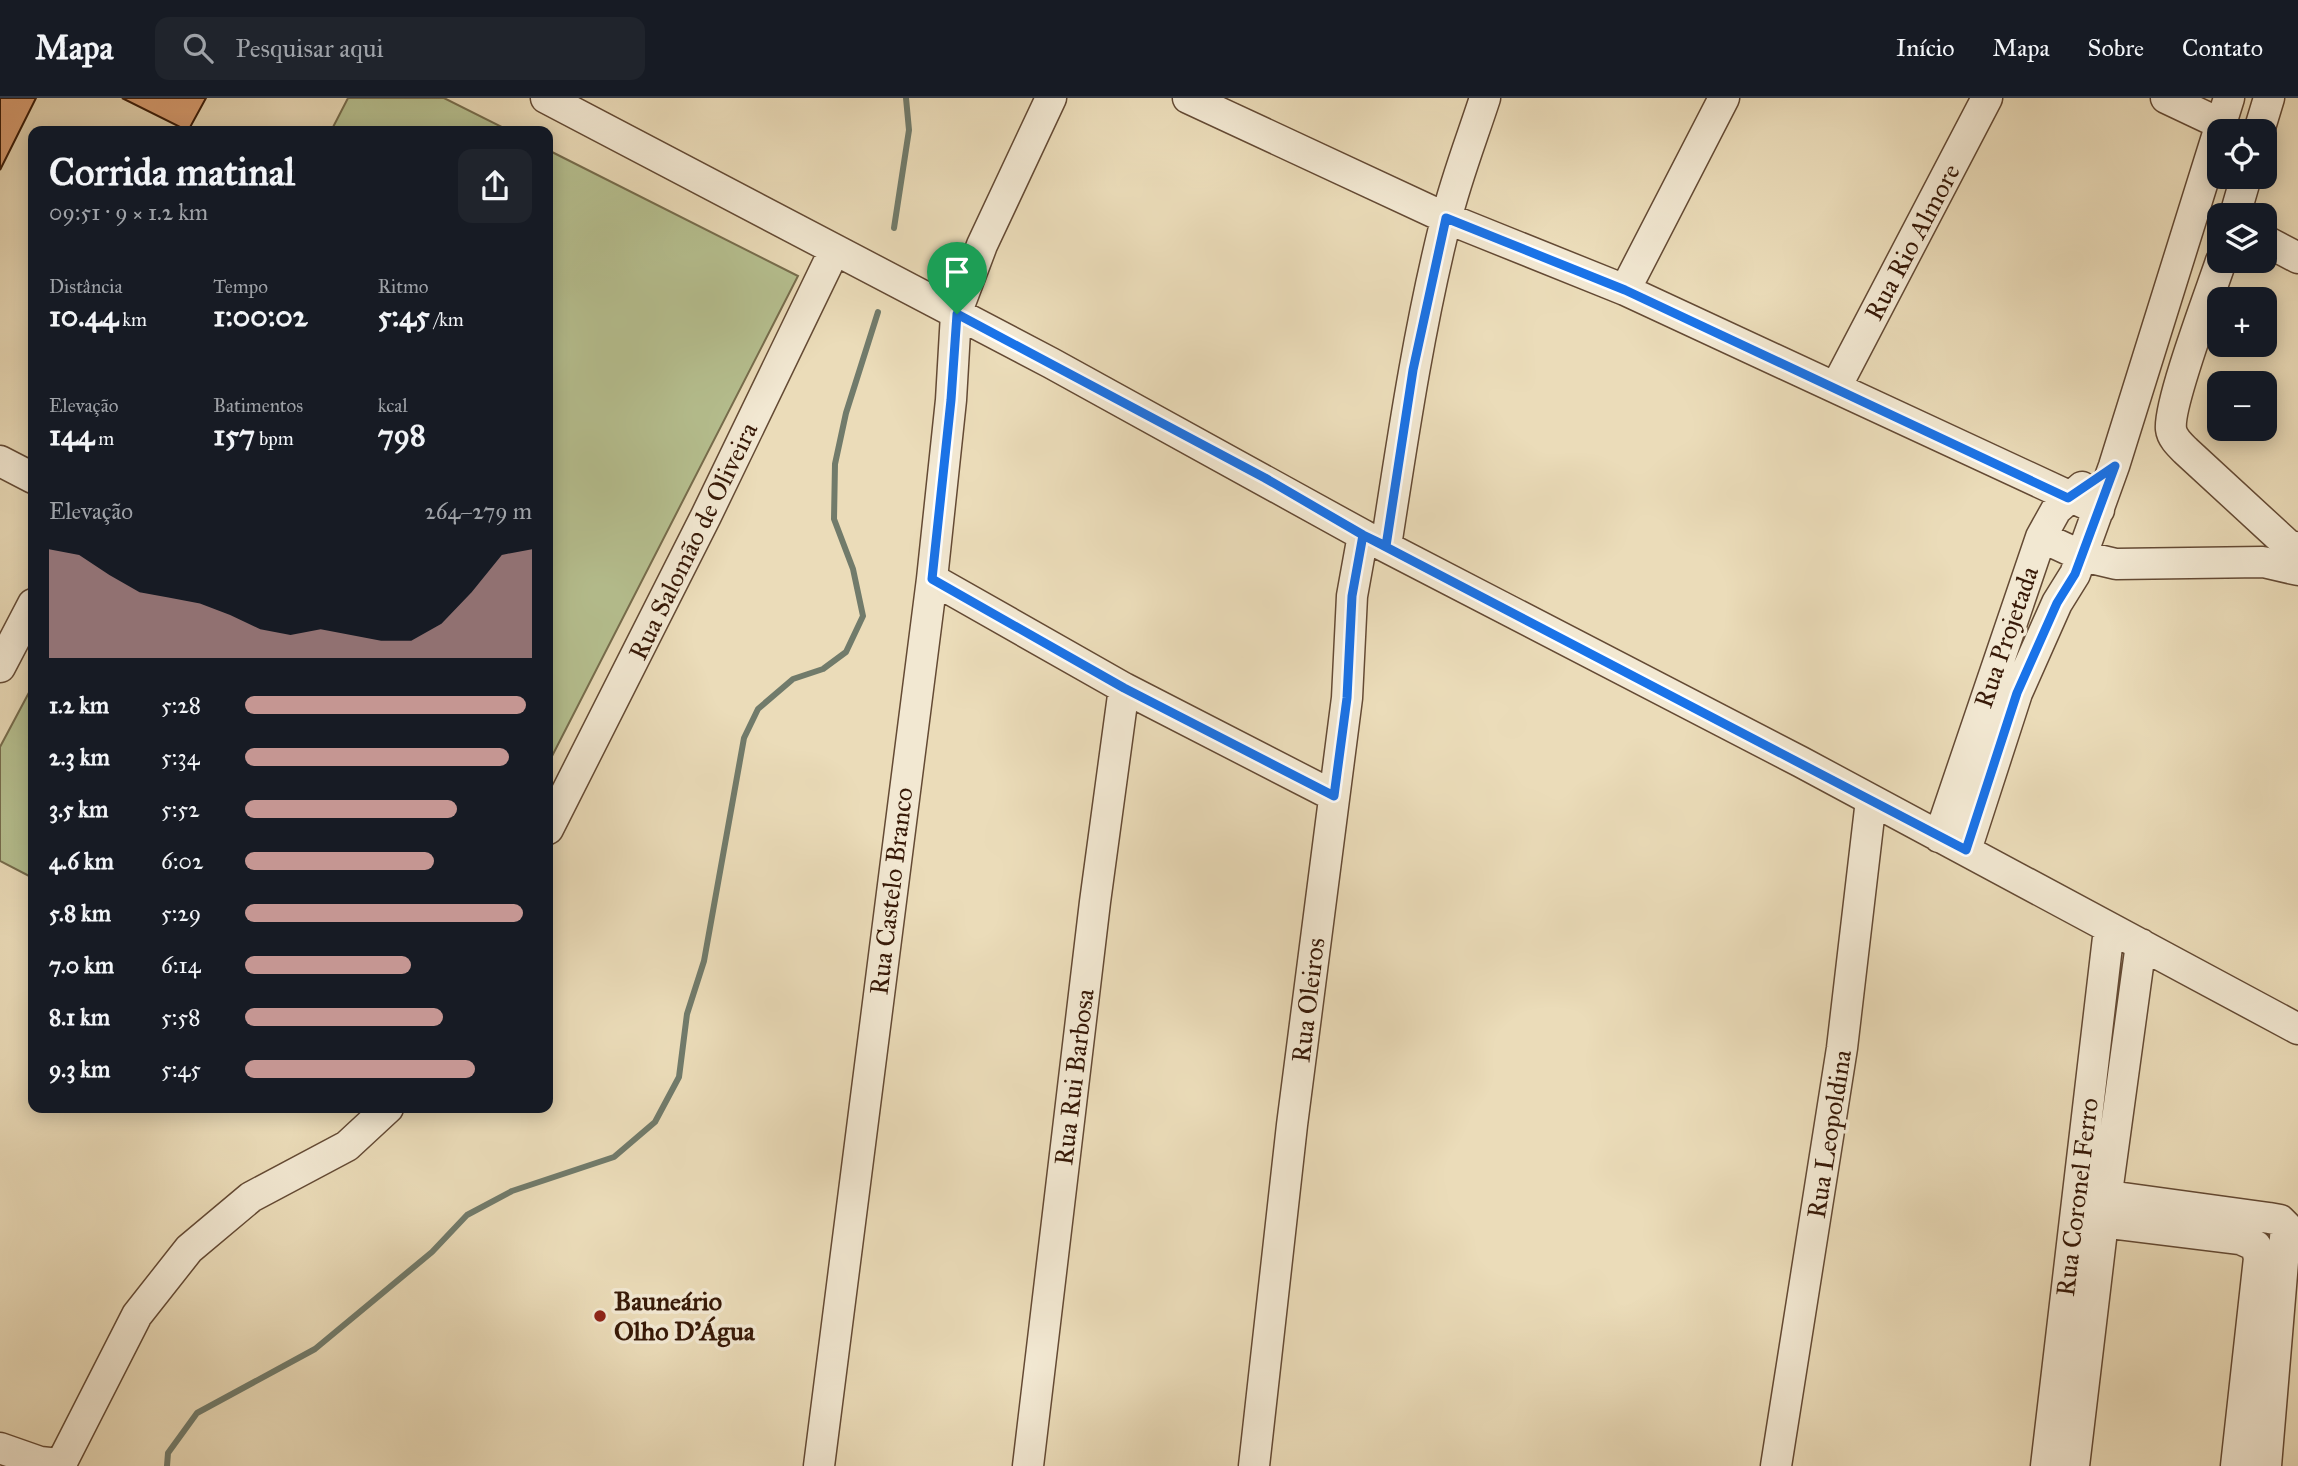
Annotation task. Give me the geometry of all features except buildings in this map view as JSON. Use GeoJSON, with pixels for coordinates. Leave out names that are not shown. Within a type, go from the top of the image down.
{"type":"FeatureCollection","features":[{"type":"Feature","properties":{"kind":"street"},"geometry":{"type":"LineString","coordinates":[[546,98],[1253,472],[1374,540],[1966,850],[2298,1029]]}},
{"type":"Feature","properties":{"kind":"street","name":"Rua Castelo Branco"},"geometry":{"type":"LineString","coordinates":[[819,1466],[932,579],[951,400],[957,314],[982,246],[1051,98]]}},
{"type":"Feature","properties":{"kind":"street"},"geometry":{"type":"LineString","coordinates":[[1188,98],[1446,218],[1625,290],[2068,498],[2099,510]]}},
{"type":"Feature","properties":{"kind":"street","name":"Rua Oleiros"},"geometry":{"type":"LineString","coordinates":[[1254,1466],[1292,1125],[1347,698],[1352,596],[1374,540],[1446,218],[1485,98]]}},
{"type":"Feature","properties":{"kind":"street"},"geometry":{"type":"LineString","coordinates":[[1625,290],[1724,98]]}},
{"type":"Feature","properties":{"kind":"street","name":"Rua Rio Almore"},"geometry":{"type":"LineString","coordinates":[[1836,387],[1987,98]]}},
{"type":"Feature","properties":{"kind":"street"},"geometry":{"type":"LineString","coordinates":[[2166,98],[2225,111]]}},
{"type":"Feature","properties":{"kind":"street"},"geometry":{"type":"LineString","coordinates":[[2263,119],[2269,98]]}},
{"type":"Feature","properties":{"kind":"street","name":"Rua Projetada"},"geometry":{"type":"LineString","coordinates":[[1966,850],[2017,693],[2082,556],[2115,466],[2225,111]]}},
{"type":"Feature","properties":{"kind":"street"},"geometry":{"type":"LineString","coordinates":[[2277,247],[2298,258]]}},
{"type":"Feature","properties":{"kind":"street","name":"Rua Salomão de Oliveira"},"geometry":{"type":"LineString","coordinates":[[553,819],[706,516],[834,251]]}},
{"type":"Feature","properties":{"kind":"street"},"geometry":{"type":"LineString","coordinates":[[2040,537],[2082,556],[2116,564],[2263,562],[2295,552],[2176,440],[2171,429],[2181,384],[2217,273]]}},
{"type":"Feature","properties":{"kind":"street"},"geometry":{"type":"LineString","coordinates":[[0,461],[28,475]]}},
{"type":"Feature","properties":{"kind":"street","name":"Rua Projetada"},"geometry":{"type":"LineString","coordinates":[[1938,836],[2040,537],[2068,498],[2115,466]]}},
{"type":"Feature","properties":{"kind":"street"},"geometry":{"type":"LineString","coordinates":[[932,579],[1124,688],[1334,796]]}},
{"type":"Feature","properties":{"kind":"street"},"geometry":{"type":"LineString","coordinates":[[0,667],[28,614]]}},
{"type":"Feature","properties":{"kind":"street","name":"Rua Rui Barbosa"},"geometry":{"type":"LineString","coordinates":[[1028,1466],[1124,688]]}},
{"type":"Feature","properties":{"kind":"street","name":"Rua Leopoldina"},"geometry":{"type":"LineString","coordinates":[[1776,1466],[1842,1048],[1871,800]]}},
{"type":"Feature","properties":{"kind":"street","name":"Rua Coronel Ferro"},"geometry":{"type":"LineString","coordinates":[[2046,1466],[2068,1397],[2091,1207],[2109,929]]}},
{"type":"Feature","properties":{"kind":"street","name":"Rua Coronel Ferro"},"geometry":{"type":"LineString","coordinates":[[2091,1207],[2141,944]]}},
{"type":"Feature","properties":{"kind":"street"},"geometry":{"type":"LineString","coordinates":[[0,1448],[40,1462],[59,1465],[137,1315],[189,1249],[251,1198],[347,1146],[383,1113]]}},
{"type":"Feature","properties":{"kind":"street"},"geometry":{"type":"LineString","coordinates":[[2091,1207],[2261,1231],[2280,1220],[2287,1235],[2266,1466]]}},
{"type":"Feature","properties":{"kind":"street"},"geometry":{"type":"LineString","coordinates":[[2236,1466],[2261,1231]]}},
{"type":"Feature","properties":{"kind":"street","name":"Rua Coronel Ferro"},"geometry":{"type":"LineString","coordinates":[[2068,1397],[2074,1466]]}},
{"type":"Feature","properties":{"kind":"green space"},"geometry":{"type":"Polygon","coordinates":[[[348,98],[444,98],[500,126],[334,126],[348,98]]]}},
{"type":"Feature","properties":{"kind":"green space"},"geometry":{"type":"Polygon","coordinates":[[[553,153],[798,276],[553,754],[553,153]]]}},
{"type":"Feature","properties":{"kind":"green space"},"geometry":{"type":"Polygon","coordinates":[[[28,694],[28,875],[0,861],[0,747],[28,694]]]}},
{"type":"Feature","properties":{"kind":"waterway"},"geometry":{"type":"LineString","coordinates":[[894,228],[909,130],[906,98]]}},
{"type":"Feature","properties":{"kind":"waterway"},"geometry":{"type":"LineString","coordinates":[[167,1466],[168,1453],[197,1413],[315,1349],[432,1252],[467,1215],[512,1191],[614,1157],[655,1122],[679,1077],[687,1014],[704,961],[744,738],[758,709],[793,679],[823,669],[846,652],[863,616],[853,569],[834,519],[835,464],[846,413],[878,312]]}},
{"type":"Feature","properties":{"kind":"place","name":"Bauneário Olho D'Água"},"geometry":{"type":"Point","coordinates":[600,1316]}},
{"type":"Feature","properties":{"kind":"route"},"geometry":{"type":"LineString","coordinates":[[957,314],[951,400],[932,579],[1124,688],[1334,796],[1347,698],[1352,596],[1363,535],[1386,546],[1413,370],[1446,218],[1625,290],[2068,498],[2115,466],[2075,574],[2057,603],[2017,693],[1983,789],[1966,850],[1703,710],[1363,535],[1265,478],[957,314]]}}]}
